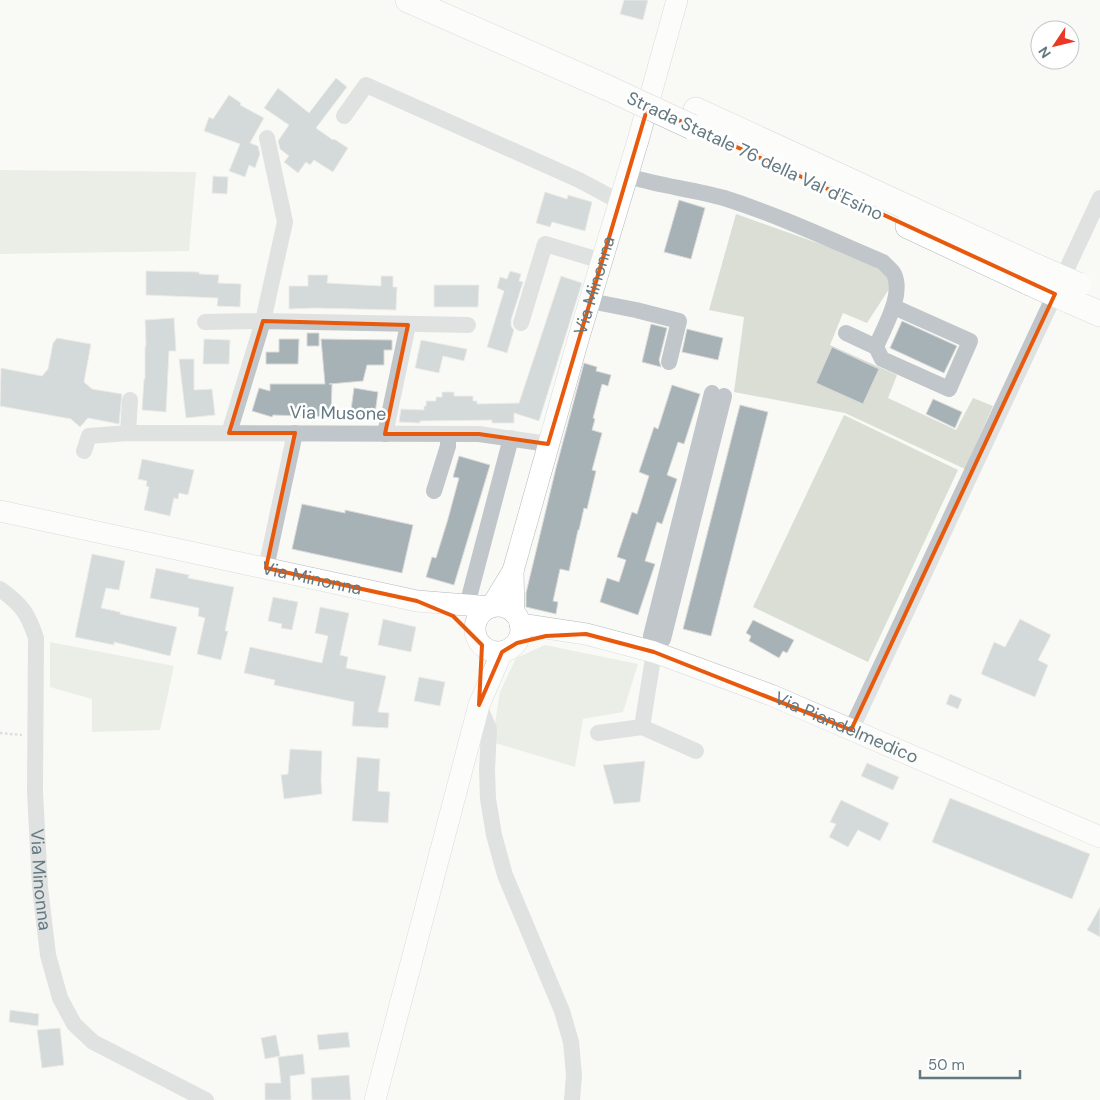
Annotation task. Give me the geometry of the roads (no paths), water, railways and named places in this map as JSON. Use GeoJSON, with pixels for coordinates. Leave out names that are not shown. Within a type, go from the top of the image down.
{"type":"FeatureCollection","features":[{"type":"Feature","properties":{"kind":"highway","name":"Strada Statale 76 della Val d'Esino"},"geometry":{"type":"LineString","coordinates":[[408,0],[612,81]]}},
{"type":"Feature","properties":{"kind":"highway","name":"Strada Statale 76 della Val d'Esino"},"geometry":{"type":"LineString","coordinates":[[451,0],[612,81],[1073,293],[1100,314]]}},
{"type":"Feature","properties":{"kind":"highway","name":"Strada Statale 76 della Val d'Esino"},"geometry":{"type":"LineString","coordinates":[[1073,293],[1100,295]]}},
{"type":"Feature","properties":{"kind":"main road","name":"Via Minonna"},"geometry":{"type":"LineString","coordinates":[[375,1100],[479,705],[513,633],[513,571],[548,444],[678,0]]}},
{"type":"Feature","properties":{"kind":"main road","name":"Via Minonna"},"geometry":{"type":"LineString","coordinates":[[0,511],[417,601],[503,607],[513,633]]}},
{"type":"Feature","properties":{"kind":"main road","name":"Via Minonna"},"geometry":{"type":"LineString","coordinates":[[479,705],[479,641],[475,630],[477,618],[491,607],[513,571]]}},
{"type":"Feature","properties":{"kind":"main road","name":"Via Minonna"},"geometry":{"type":"LineString","coordinates":[[417,601],[453,616],[468,628],[479,641],[495,652],[513,633]]}},
{"type":"Feature","properties":{"kind":"main road","name":"Via Piandelmedico"},"geometry":{"type":"LineString","coordinates":[[513,633],[546,636],[586,634],[654,652],[771,695],[1100,837]]}},
{"type":"Feature","properties":{"kind":"street"},"geometry":{"type":"LineString","coordinates":[[344,116],[366,85],[579,180],[620,202]]}},
{"type":"Feature","properties":{"kind":"street"},"geometry":{"type":"LineString","coordinates":[[230,433],[263,321],[285,222],[267,138]]}},
{"type":"Feature","properties":{"kind":"street"},"geometry":{"type":"LineString","coordinates":[[628,176],[644,182],[722,198],[760,211],[883,262],[894,273],[897,288],[894,306],[876,347]]}},
{"type":"Feature","properties":{"kind":"street"},"geometry":{"type":"LineString","coordinates":[[852,730],[1100,198]]}},
{"type":"Feature","properties":{"kind":"street"},"geometry":{"type":"LineString","coordinates":[[522,323],[545,244],[602,261]]}},
{"type":"Feature","properties":{"kind":"street"},"geometry":{"type":"LineString","coordinates":[[590,301],[679,321],[669,362]]}},
{"type":"Feature","properties":{"kind":"street"},"geometry":{"type":"LineString","coordinates":[[846,334],[876,347],[882,359],[949,389],[970,341],[894,306]]}},
{"type":"Feature","properties":{"kind":"street"},"geometry":{"type":"LineString","coordinates":[[205,322],[263,321],[468,325]]}},
{"type":"Feature","properties":{"kind":"street"},"geometry":{"type":"LineString","coordinates":[[385,434],[408,325]]}},
{"type":"Feature","properties":{"kind":"street"},"geometry":{"type":"LineString","coordinates":[[642,728],[654,652],[663,639],[718,394]]}},
{"type":"Feature","properties":{"kind":"street"},"geometry":{"type":"LineString","coordinates":[[128,433],[130,400]]}},
{"type":"Feature","properties":{"kind":"street","name":"Via Musone"},"geometry":{"type":"LineString","coordinates":[[84,451],[89,436],[128,433],[478,434],[548,444]]}},
{"type":"Feature","properties":{"kind":"street"},"geometry":{"type":"LineString","coordinates":[[266,568],[295,433]]}},
{"type":"Feature","properties":{"kind":"street"},"geometry":{"type":"LineString","coordinates":[[434,491],[448,446],[448,434]]}},
{"type":"Feature","properties":{"kind":"street"},"geometry":{"type":"LineString","coordinates":[[467,605],[512,438]]}},
{"type":"Feature","properties":{"kind":"street","name":"Via Minonna"},"geometry":{"type":"LineString","coordinates":[[0,589],[17,601],[31,622],[36,638],[35,792],[40,887],[48,955],[60,998],[74,1024],[93,1042],[206,1100]]}},
{"type":"Feature","properties":{"kind":"street"},"geometry":{"type":"LineString","coordinates":[[479,705],[489,729],[488,799],[494,835],[505,874],[562,1010],[572,1051],[574,1075],[572,1100]]}},
{"type":"Feature","properties":{"kind":"street"},"geometry":{"type":"LineString","coordinates":[[598,733],[642,728],[696,751]]}}]}
